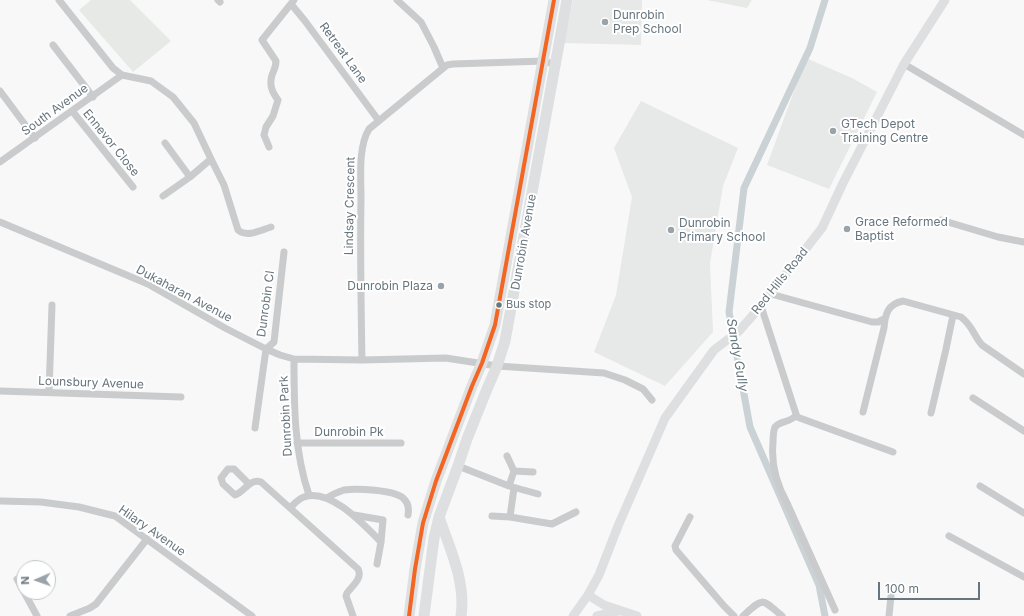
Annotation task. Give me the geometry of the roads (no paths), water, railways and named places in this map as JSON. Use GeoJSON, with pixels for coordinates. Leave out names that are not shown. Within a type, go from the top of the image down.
{"type":"FeatureCollection","features":[{"type":"Feature","properties":{"kind":"highway","name":"Dunrobin Avenue"},"geometry":{"type":"LineString","coordinates":[[409,614],[423,523],[436,481],[482,363],[495,325],[554,0]]}},
{"type":"Feature","properties":{"kind":"highway","name":"Dunrobin Avenue"},"geometry":{"type":"LineString","coordinates":[[424,616],[434,538],[439,517],[467,439],[497,366],[505,341],[567,0]]}},
{"type":"Feature","properties":{"kind":"highway"},"geometry":{"type":"LineString","coordinates":[[439,517],[461,582],[461,616]]}},
{"type":"Feature","properties":{"kind":"main road","name":"Red Hills Road"},"geometry":{"type":"LineString","coordinates":[[578,614],[599,575],[664,418],[714,350],[738,331],[761,306],[822,228],[843,183],[904,64],[945,0]]}},
{"type":"Feature","properties":{"kind":"main road"},"geometry":{"type":"LineString","coordinates":[[588,595],[597,602],[637,616]]}},
{"type":"Feature","properties":{"kind":"main road"},"geometry":{"type":"LineString","coordinates":[[591,616],[597,602]]}},
{"type":"Feature","properties":{"kind":"main road"},"geometry":{"type":"LineString","coordinates":[[597,616],[620,610]]}},
{"type":"Feature","properties":{"kind":"street"},"geometry":{"type":"LineString","coordinates":[[59,0],[113,68],[122,75],[151,81],[174,97],[194,124],[224,185],[238,230],[242,234],[247,234],[271,226]]}},
{"type":"Feature","properties":{"kind":"street"},"geometry":{"type":"LineString","coordinates":[[397,0],[421,22],[443,68]]}},
{"type":"Feature","properties":{"kind":"street"},"geometry":{"type":"LineString","coordinates":[[269,147],[264,135],[266,127],[273,116],[278,100],[271,89],[272,76],[276,61],[262,40],[292,2]]}},
{"type":"Feature","properties":{"kind":"street","name":"Retreat Lane"},"geometry":{"type":"LineString","coordinates":[[292,2],[379,121]]}},
{"type":"Feature","properties":{"kind":"street"},"geometry":{"type":"LineString","coordinates":[[53,45],[93,97]]}},
{"type":"Feature","properties":{"kind":"street","name":"Lindsay Crescent"},"geometry":{"type":"LineString","coordinates":[[362,360],[360,236],[364,136],[369,129],[443,68],[453,64],[544,61],[556,65]]}},
{"type":"Feature","properties":{"kind":"street"},"geometry":{"type":"LineString","coordinates":[[904,64],[1024,135]]}},
{"type":"Feature","properties":{"kind":"street","name":"South Avenue"},"geometry":{"type":"LineString","coordinates":[[0,162],[73,112],[122,75]]}},
{"type":"Feature","properties":{"kind":"street"},"geometry":{"type":"LineString","coordinates":[[0,91],[35,138]]}},
{"type":"Feature","properties":{"kind":"street","name":"Ennevor Close"},"geometry":{"type":"LineString","coordinates":[[73,112],[133,187]]}},
{"type":"Feature","properties":{"kind":"street"},"geometry":{"type":"LineString","coordinates":[[165,143],[190,177]]}},
{"type":"Feature","properties":{"kind":"street"},"geometry":{"type":"LineString","coordinates":[[163,196],[190,177],[211,159]]}},
{"type":"Feature","properties":{"kind":"street"},"geometry":{"type":"LineString","coordinates":[[941,220],[998,237],[1024,242]]}},
{"type":"Feature","properties":{"kind":"street","name":"Dukaharan Avenue"},"geometry":{"type":"LineString","coordinates":[[0,222],[148,284],[225,328],[266,349],[294,359],[362,360]]}},
{"type":"Feature","properties":{"kind":"street","name":"Dunrobin Cl"},"geometry":{"type":"LineString","coordinates":[[255,428],[266,349],[274,342],[284,252]]}},
{"type":"Feature","properties":{"kind":"street"},"geometry":{"type":"LineString","coordinates":[[771,294],[872,322],[878,322],[884,319]]}},
{"type":"Feature","properties":{"kind":"street"},"geometry":{"type":"LineString","coordinates":[[863,412],[884,328],[884,319],[891,306],[903,302],[961,317],[968,323],[982,345],[1024,374]]}},
{"type":"Feature","properties":{"kind":"street"},"geometry":{"type":"LineString","coordinates":[[49,392],[52,305]]}},
{"type":"Feature","properties":{"kind":"street"},"geometry":{"type":"LineString","coordinates":[[761,306],[796,415],[809,422],[893,452]]}},
{"type":"Feature","properties":{"kind":"street"},"geometry":{"type":"LineString","coordinates":[[931,413],[953,315]]}},
{"type":"Feature","properties":{"kind":"street"},"geometry":{"type":"LineString","coordinates":[[362,360],[446,358],[497,366],[604,373],[625,380],[644,389],[652,400]]}},
{"type":"Feature","properties":{"kind":"street","name":"Dunrobin Park"},"geometry":{"type":"LineString","coordinates":[[294,359],[294,394],[297,443],[304,480],[309,495]]}},
{"type":"Feature","properties":{"kind":"street","name":"Lounsbury Avenue"},"geometry":{"type":"LineString","coordinates":[[0,391],[181,397]]}},
{"type":"Feature","properties":{"kind":"street"},"geometry":{"type":"LineString","coordinates":[[973,398],[1024,431]]}},
{"type":"Feature","properties":{"kind":"street"},"geometry":{"type":"LineString","coordinates":[[796,415],[792,420],[781,422],[776,426],[773,435],[771,457],[780,491],[834,610]]}},
{"type":"Feature","properties":{"kind":"street","name":"Dunrobin Pk"},"geometry":{"type":"LineString","coordinates":[[297,443],[402,443]]}},
{"type":"Feature","properties":{"kind":"street"},"geometry":{"type":"LineString","coordinates":[[507,456],[514,471],[511,487],[510,517]]}},
{"type":"Feature","properties":{"kind":"street"},"geometry":{"type":"LineString","coordinates":[[458,466],[511,487],[538,494]]}},
{"type":"Feature","properties":{"kind":"street"},"geometry":{"type":"LineString","coordinates":[[514,471],[533,472]]}},
{"type":"Feature","properties":{"kind":"street"},"geometry":{"type":"LineString","coordinates":[[249,484],[254,481],[261,482],[360,571],[360,577],[346,596],[353,616]]}},
{"type":"Feature","properties":{"kind":"street"},"geometry":{"type":"LineString","coordinates":[[980,486],[1024,513]]}},
{"type":"Feature","properties":{"kind":"street"},"geometry":{"type":"LineString","coordinates":[[327,498],[336,492],[346,490],[392,493],[404,499],[409,508],[408,515]]}},
{"type":"Feature","properties":{"kind":"street"},"geometry":{"type":"LineString","coordinates":[[290,508],[297,500],[309,495],[327,498],[354,515],[381,542]]}},
{"type":"Feature","properties":{"kind":"street","name":"Hilary Avenue"},"geometry":{"type":"LineString","coordinates":[[0,501],[41,502],[79,507],[112,515],[252,616]]}},
{"type":"Feature","properties":{"kind":"street"},"geometry":{"type":"LineString","coordinates":[[492,516],[510,517],[552,524],[576,512]]}},
{"type":"Feature","properties":{"kind":"street"},"geometry":{"type":"LineString","coordinates":[[354,515],[383,520],[377,564]]}},
{"type":"Feature","properties":{"kind":"street"},"geometry":{"type":"LineString","coordinates":[[690,517],[675,546],[676,550],[734,616]]}},
{"type":"Feature","properties":{"kind":"street"},"geometry":{"type":"LineString","coordinates":[[949,536],[1024,577]]}},
{"type":"Feature","properties":{"kind":"street"},"geometry":{"type":"LineString","coordinates":[[70,616],[96,604],[147,539]]}},
{"type":"Feature","properties":{"kind":"street"},"geometry":{"type":"LineString","coordinates":[[889,616],[891,596]]}},
{"type":"Feature","properties":{"kind":"street"},"geometry":{"type":"LineString","coordinates":[[28,600],[37,616]]}},
{"type":"Feature","properties":{"kind":"street"},"geometry":{"type":"LineString","coordinates":[[743,616],[758,602],[762,601],[766,602],[782,616]]}},
{"type":"Feature","properties":{"kind":"waterway","name":"Sandy Gully"},"geometry":{"type":"LineString","coordinates":[[825,0],[810,48],[744,188],[729,312],[750,427],[819,585],[825,616]]}},
{"type":"Feature","properties":{"kind":"place","name":"Dunrobin Prep School"},"geometry":{"type":"Point","coordinates":[605,22]}},
{"type":"Feature","properties":{"kind":"place","name":"GTech Depot Training Centre"},"geometry":{"type":"Point","coordinates":[833,131]}},
{"type":"Feature","properties":{"kind":"place","name":"Grace Reformed Baptist"},"geometry":{"type":"Point","coordinates":[847,229]}},
{"type":"Feature","properties":{"kind":"place","name":"Dunrobin Primary School"},"geometry":{"type":"Point","coordinates":[671,230]}},
{"type":"Feature","properties":{"kind":"place","name":"Dunrobin Plaza"},"geometry":{"type":"Point","coordinates":[441,286]}},
{"type":"Feature","properties":{"kind":"place","name":"Bus stop"},"geometry":{"type":"Point","coordinates":[499,305]}}]}
